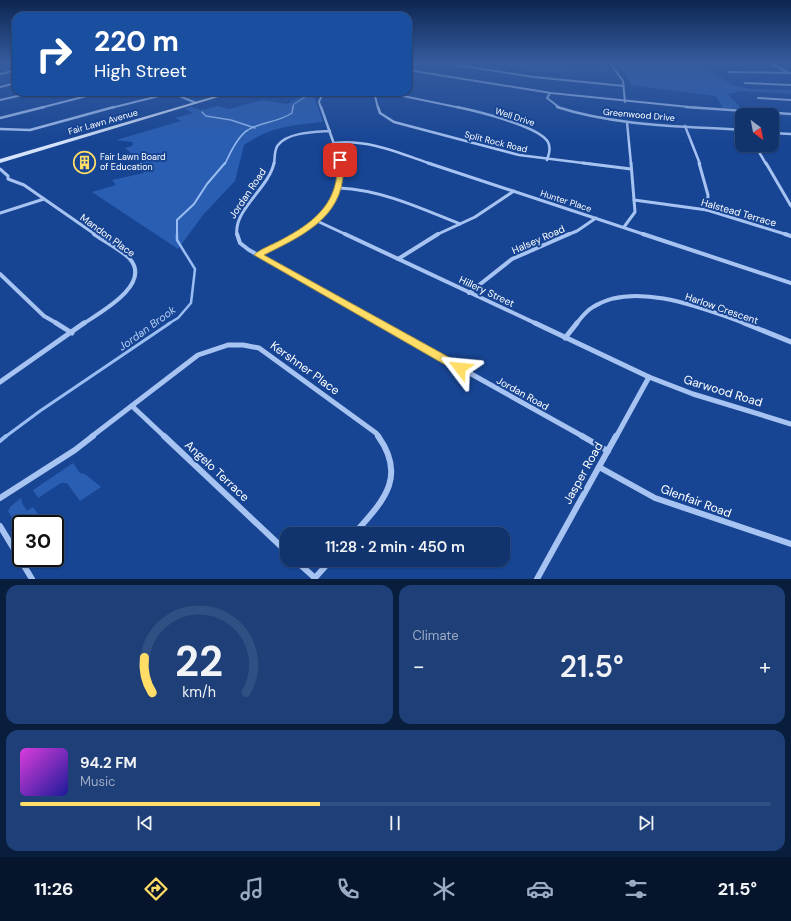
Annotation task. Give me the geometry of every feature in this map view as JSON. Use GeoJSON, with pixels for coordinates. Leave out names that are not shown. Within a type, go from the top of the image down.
{"type":"FeatureCollection","features":[{"type":"Feature","properties":{"kind":"main road","name":"Fair Lawn Avenue"},"geometry":{"type":"LineString","coordinates":[[0,161],[220,96]]}},
{"type":"Feature","properties":{"kind":"street"},"geometry":{"type":"LineString","coordinates":[[518,90],[735,112]]}},
{"type":"Feature","properties":{"kind":"street"},"geometry":{"type":"LineString","coordinates":[[624,90],[625,102]]}},
{"type":"Feature","properties":{"kind":"street","name":"Greenwood Drive"},"geometry":{"type":"LineString","coordinates":[[549,94],[547,100],[572,112],[598,118],[627,122],[735,130]]}},
{"type":"Feature","properties":{"kind":"street"},"geometry":{"type":"LineString","coordinates":[[0,100],[18,96]]}},
{"type":"Feature","properties":{"kind":"street"},"geometry":{"type":"LineString","coordinates":[[0,118],[86,96]]}},
{"type":"Feature","properties":{"kind":"street"},"geometry":{"type":"LineString","coordinates":[[0,130],[30,130],[154,96]]}},
{"type":"Feature","properties":{"kind":"street"},"geometry":{"type":"LineString","coordinates":[[180,96],[196,103]]}},
{"type":"Feature","properties":{"kind":"street"},"geometry":{"type":"LineString","coordinates":[[258,255],[300,234],[317,221],[327,210],[339,188],[342,169],[319,102],[322,96]]}},
{"type":"Feature","properties":{"kind":"street","name":"Split Rock Road"},"geometry":{"type":"LineString","coordinates":[[375,96],[380,113],[394,122],[497,151],[547,160],[631,169]]}},
{"type":"Feature","properties":{"kind":"street","name":"Well Drive"},"geometry":{"type":"LineString","coordinates":[[375,96],[402,96],[424,99],[524,125],[542,135],[548,141],[550,148],[547,160]]}},
{"type":"Feature","properties":{"kind":"street"},"geometry":{"type":"LineString","coordinates":[[758,98],[791,100]]}},
{"type":"Feature","properties":{"kind":"street"},"geometry":{"type":"LineString","coordinates":[[625,102],[791,116]]}},
{"type":"Feature","properties":{"kind":"street"},"geometry":{"type":"LineString","coordinates":[[779,116],[791,116]]}},
{"type":"Feature","properties":{"kind":"street"},"geometry":{"type":"LineString","coordinates":[[624,227],[633,217],[634,200],[627,122]]}},
{"type":"Feature","properties":{"kind":"street"},"geometry":{"type":"LineString","coordinates":[[685,126],[708,195],[707,210]]}},
{"type":"Feature","properties":{"kind":"street","name":"Jordan Road"},"geometry":{"type":"LineString","coordinates":[[330,131],[291,137],[282,142],[276,148],[274,167],[270,176],[238,220],[235,230],[239,241],[258,255],[608,451]]}},
{"type":"Feature","properties":{"kind":"street"},"geometry":{"type":"LineString","coordinates":[[779,133],[791,134]]}},
{"type":"Feature","properties":{"kind":"street","name":"Hunter Place"},"geometry":{"type":"LineString","coordinates":[[334,143],[350,142],[371,144],[791,282]]}},
{"type":"Feature","properties":{"kind":"street"},"geometry":{"type":"LineString","coordinates":[[759,152],[791,206]]}},
{"type":"Feature","properties":{"kind":"street","name":"Mandon Place"},"geometry":{"type":"LineString","coordinates":[[0,169],[13,182],[24,185],[130,259],[135,269],[133,282],[122,297],[0,382]]}},
{"type":"Feature","properties":{"kind":"street"},"geometry":{"type":"LineString","coordinates":[[339,188],[361,189],[380,193],[460,224]]}},
{"type":"Feature","properties":{"kind":"street"},"geometry":{"type":"LineString","coordinates":[[398,259],[441,232],[490,208],[514,191]]}},
{"type":"Feature","properties":{"kind":"street"},"geometry":{"type":"LineString","coordinates":[[0,213],[44,199]]}},
{"type":"Feature","properties":{"kind":"street","name":"Halstead Terrace"},"geometry":{"type":"LineString","coordinates":[[634,200],[707,210],[791,236]]}},
{"type":"Feature","properties":{"kind":"street","name":"Halsey Road"},"geometry":{"type":"LineString","coordinates":[[469,293],[512,259],[542,244],[577,231],[596,218]]}},
{"type":"Feature","properties":{"kind":"street","name":"Hillery Street"},"geometry":{"type":"LineString","coordinates":[[317,221],[649,377]]}},
{"type":"Feature","properties":{"kind":"street"},"geometry":{"type":"LineString","coordinates":[[0,274],[44,316],[72,333]]}},
{"type":"Feature","properties":{"kind":"street","name":"Harlow Crescent"},"geometry":{"type":"LineString","coordinates":[[565,338],[592,307],[611,299],[635,296],[662,299],[699,308],[791,342]]}},
{"type":"Feature","properties":{"kind":"street","name":"Kershner Place"},"geometry":{"type":"LineString","coordinates":[[0,498],[75,450],[198,355],[208,349],[228,344],[239,344],[259,348],[376,433],[384,443],[390,454],[393,466],[389,489],[383,502],[360,527]]}},
{"type":"Feature","properties":{"kind":"street","name":"Jasper Road"},"geometry":{"type":"LineString","coordinates":[[537,579],[649,377]]}},
{"type":"Feature","properties":{"kind":"street","name":"Garwood Road"},"geometry":{"type":"LineString","coordinates":[[649,377],[693,394],[747,409],[791,424]]}},
{"type":"Feature","properties":{"kind":"street","name":"Angelo Terrace"},"geometry":{"type":"LineString","coordinates":[[132,406],[280,545]]}},
{"type":"Feature","properties":{"kind":"street","name":"Glenfair Road"},"geometry":{"type":"LineString","coordinates":[[599,467],[655,498],[791,544]]}},
{"type":"Feature","properties":{"kind":"street"},"geometry":{"type":"LineString","coordinates":[[0,526],[32,579]]}},
{"type":"Feature","properties":{"kind":"street"},"geometry":{"type":"LineString","coordinates":[[302,567],[314,579],[325,567]]}},
{"type":"Feature","properties":{"kind":"shaded area"},"geometry":{"type":"Polygon","coordinates":[[[670,90],[791,90],[791,94],[741,91],[728,94],[741,108],[723,108],[716,96],[670,90]]]}},
{"type":"Feature","properties":{"kind":"shaded area"},"geometry":{"type":"Polygon","coordinates":[[[303,96],[314,96],[323,122],[301,124],[282,128],[263,134],[244,145],[235,181],[203,215],[178,249],[92,192],[116,185],[112,180],[144,173],[138,165],[143,163],[125,148],[132,146],[133,142],[116,140],[181,121],[175,118],[193,113],[184,109],[180,110],[191,107],[202,110],[218,106],[229,109],[262,100],[287,104],[303,96]]]}},
{"type":"Feature","properties":{"kind":"shaded area"},"geometry":{"type":"Polygon","coordinates":[[[73,463],[80,473],[85,474],[101,487],[80,501],[67,483],[61,483],[38,498],[33,490],[73,463]]]}},
{"type":"Feature","properties":{"kind":"shaded area"},"geometry":{"type":"Polygon","coordinates":[[[21,498],[27,511],[33,507],[39,515],[12,515],[12,518],[8,511],[11,506],[21,498]]]}},
{"type":"Feature","properties":{"kind":"waterway","name":"Jordan Brook"},"geometry":{"type":"LineString","coordinates":[[293,107],[293,105],[306,96]]}},
{"type":"Feature","properties":{"kind":"waterway","name":"Jordan Brook"},"geometry":{"type":"LineString","coordinates":[[253,127],[275,121],[292,113],[293,107]]}},
{"type":"Feature","properties":{"kind":"waterway"},"geometry":{"type":"LineString","coordinates":[[202,112],[206,116],[231,120],[253,127]]}},
{"type":"Feature","properties":{"kind":"waterway","name":"Jordan Brook"},"geometry":{"type":"LineString","coordinates":[[225,164],[241,136],[253,127]]}},
{"type":"Feature","properties":{"kind":"waterway","name":"Jordan Brook"},"geometry":{"type":"LineString","coordinates":[[168,324],[178,318],[191,303],[195,269],[177,240],[177,220],[194,204],[207,184],[225,163]]}},
{"type":"Feature","properties":{"kind":"waterway","name":"Jordan Brook"},"geometry":{"type":"LineString","coordinates":[[5,437],[40,411],[170,323]]}},
{"type":"Feature","properties":{"kind":"waterway","name":"Jordan Brook"},"geometry":{"type":"LineString","coordinates":[[0,441],[6,436]]}},
{"type":"Feature","properties":{"kind":"place","name":"Fair Lawn Board of Education"},"geometry":{"type":"Point","coordinates":[85,162]}},
{"type":"Feature","properties":{"kind":"route"},"geometry":{"type":"LineString","coordinates":[[340,160],[342,176],[339,188],[322,217],[300,234],[258,255],[460,368]]}}]}
